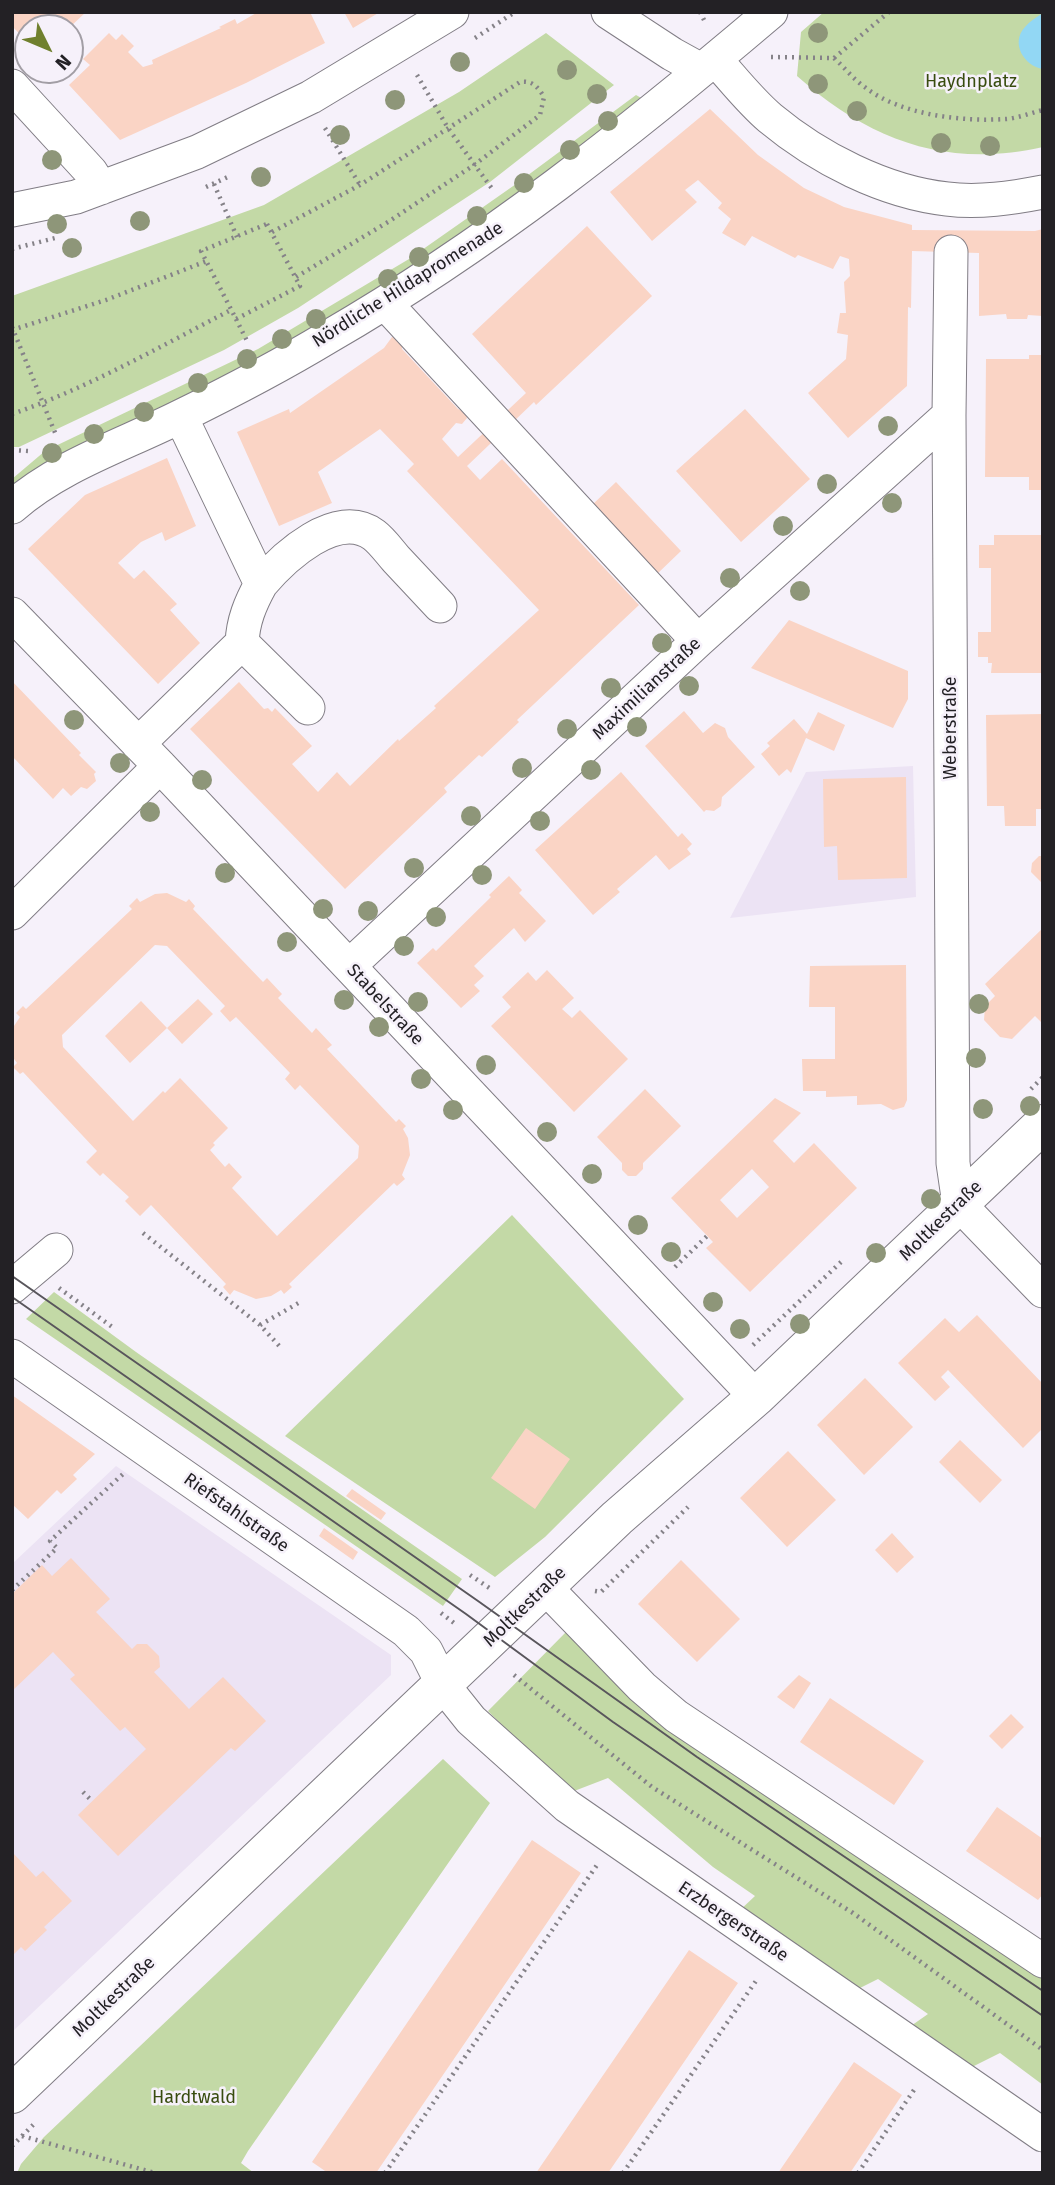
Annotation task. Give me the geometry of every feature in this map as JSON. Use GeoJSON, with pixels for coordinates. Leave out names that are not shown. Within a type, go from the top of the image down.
{"type":"FeatureCollection","features":[{"type":"Feature","properties":{"kind":"main road","name":"Moltkestraße"},"geometry":{"type":"LineString","coordinates":[[12,2094],[617,1518],[757,1397],[1043,1124]]}},
{"type":"Feature","properties":{"kind":"street"},"geometry":{"type":"LineString","coordinates":[[12,210],[76,197],[197,152],[312,97],[452,12]]}},
{"type":"Feature","properties":{"kind":"street"},"geometry":{"type":"LineString","coordinates":[[608,12],[708,65],[800,141],[836,163],[910,192],[950,228],[992,200],[1043,192]]}},
{"type":"Feature","properties":{"kind":"street","name":"Nördliche Hildapromenade"},"geometry":{"type":"LineString","coordinates":[[12,507],[45,482],[181,417],[315,345],[385,303],[505,224],[708,65],[771,12]]}},
{"type":"Feature","properties":{"kind":"street"},"geometry":{"type":"LineString","coordinates":[[12,86],[91,172],[101,188]]}},
{"type":"Feature","properties":{"kind":"street","name":"Weberstraße"},"geometry":{"type":"LineString","coordinates":[[950,228],[953,1163],[960,1204]]}},
{"type":"Feature","properties":{"kind":"street"},"geometry":{"type":"LineString","coordinates":[[385,303],[698,641]]}},
{"type":"Feature","properties":{"kind":"street","name":"Maximilianstraße"},"geometry":{"type":"LineString","coordinates":[[349,966],[698,641],[949,415]]}},
{"type":"Feature","properties":{"kind":"street"},"geometry":{"type":"LineString","coordinates":[[181,417],[261,584]]}},
{"type":"Feature","properties":{"kind":"street"},"geometry":{"type":"LineString","coordinates":[[12,913],[242,643],[243,625],[249,606],[261,584],[281,561],[306,541],[339,528],[355,527],[373,534],[440,606]]}},
{"type":"Feature","properties":{"kind":"street","name":"Stabelstraße"},"geometry":{"type":"LineString","coordinates":[[12,614],[757,1397]]}},
{"type":"Feature","properties":{"kind":"street"},"geometry":{"type":"LineString","coordinates":[[242,643],[308,708]]}},
{"type":"Feature","properties":{"kind":"street"},"geometry":{"type":"LineString","coordinates":[[960,1204],[1043,1291]]}},
{"type":"Feature","properties":{"kind":"street","name":"Riefstahlstraße"},"geometry":{"type":"LineString","coordinates":[[12,1356],[406,1631],[426,1651],[443,1685]]}},
{"type":"Feature","properties":{"kind":"street"},"geometry":{"type":"LineString","coordinates":[[545,1587],[642,1688],[676,1716],[1043,1961]]}},
{"type":"Feature","properties":{"kind":"street","name":"Erzbergerstraße"},"geometry":{"type":"LineString","coordinates":[[443,1685],[471,1720],[567,1806],[1043,2135]]}},
{"type":"Feature","properties":{"kind":"path"},"geometry":{"type":"LineString","coordinates":[[835,58],[889,12]]}},
{"type":"Feature","properties":{"kind":"path"},"geometry":{"type":"LineString","coordinates":[[803,56],[835,58],[866,88],[887,100],[923,113],[961,119],[1007,119],[1043,110]]}},
{"type":"Feature","properties":{"kind":"path"},"geometry":{"type":"LineString","coordinates":[[417,75],[448,128],[493,190]]}},
{"type":"Feature","properties":{"kind":"path"},"geometry":{"type":"LineString","coordinates":[[272,232],[360,185],[520,82],[526,81],[538,88],[544,97],[540,115],[474,164],[388,222],[296,276]]}},
{"type":"Feature","properties":{"kind":"path"},"geometry":{"type":"LineString","coordinates":[[325,128],[360,185]]}},
{"type":"Feature","properties":{"kind":"path"},"geometry":{"type":"LineString","coordinates":[[483,197],[503,183]]}},
{"type":"Feature","properties":{"kind":"path"},"geometry":{"type":"LineString","coordinates":[[214,184],[237,237]]}},
{"type":"Feature","properties":{"kind":"path"},"geometry":{"type":"LineString","coordinates":[[236,319],[300,286],[267,225],[201,251],[248,343],[260,336]]}},
{"type":"Feature","properties":{"kind":"path"},"geometry":{"type":"LineString","coordinates":[[56,435],[12,329],[106,300],[206,261]]}},
{"type":"Feature","properties":{"kind":"path"},"geometry":{"type":"LineString","coordinates":[[12,414],[44,402],[231,310]]}},
{"type":"Feature","properties":{"kind":"path"},"geometry":{"type":"LineString","coordinates":[[47,440],[67,430]]}},
{"type":"Feature","properties":{"kind":"path"},"geometry":{"type":"LineString","coordinates":[[20,458],[37,446]]}},
{"type":"Feature","properties":{"kind":"path"},"geometry":{"type":"LineString","coordinates":[[12,450],[28,451]]}},
{"type":"Feature","properties":{"kind":"path"},"geometry":{"type":"LineString","coordinates":[[143,1233],[260,1325],[282,1349]]}},
{"type":"Feature","properties":{"kind":"path"},"geometry":{"type":"LineString","coordinates":[[693,1249],[707,1236]]}},
{"type":"Feature","properties":{"kind":"path"},"geometry":{"type":"LineString","coordinates":[[34,1269],[115,1329]]}},
{"type":"Feature","properties":{"kind":"path"},"geometry":{"type":"LineString","coordinates":[[260,1325],[302,1301]]}},
{"type":"Feature","properties":{"kind":"path"},"geometry":{"type":"LineString","coordinates":[[12,1590],[57,1548],[50,1541],[125,1473]]}},
{"type":"Feature","properties":{"kind":"path"},"geometry":{"type":"LineString","coordinates":[[470,1575],[491,1589]]}},
{"type":"Feature","properties":{"kind":"path"},"geometry":{"type":"LineString","coordinates":[[440,1613],[456,1624]]}},
{"type":"Feature","properties":{"kind":"path"},"geometry":{"type":"LineString","coordinates":[[514,1675],[652,1787],[853,1913],[1043,2050]]}},
{"type":"Feature","properties":{"kind":"path"},"geometry":{"type":"LineString","coordinates":[[83,1792],[92,1801]]}},
{"type":"Feature","properties":{"kind":"path"},"geometry":{"type":"LineString","coordinates":[[385,2173],[602,1858]]}},
{"type":"Feature","properties":{"kind":"path"},"geometry":{"type":"LineString","coordinates":[[623,2173],[764,1969]]}},
{"type":"Feature","properties":{"kind":"path"},"geometry":{"type":"LineString","coordinates":[[858,2173],[923,2078]]}},
{"type":"Feature","properties":{"kind":"path"},"geometry":{"type":"LineString","coordinates":[[21,2136],[155,2173]]}},
{"type":"Feature","properties":{"kind":"shaded area"},"geometry":{"type":"Polygon","coordinates":[[[913,766],[916,897],[730,918],[806,772],[913,766]]]}},
{"type":"Feature","properties":{"kind":"shaded area"},"geometry":{"type":"Polygon","coordinates":[[[116,1466],[391,1655],[391,1675],[12,2032],[12,1564],[116,1466]]]}},
{"type":"Feature","properties":{"kind":"green space","name":"Haydnplatz"},"geometry":{"type":"Polygon","coordinates":[[[824,12],[1043,12],[1043,147],[1008,153],[942,151],[911,144],[852,117],[797,76],[801,32],[824,12]]]}},
{"type":"Feature","properties":{"kind":"green space"},"geometry":{"type":"Polygon","coordinates":[[[546,33],[614,85],[490,182],[298,308],[224,350],[19,447],[12,447],[12,296],[264,205],[459,92],[546,33]]]}},
{"type":"Feature","properties":{"kind":"green space"},"geometry":{"type":"Polygon","coordinates":[[[636,95],[643,99],[444,249],[332,318],[12,492],[12,479],[45,451],[258,349],[409,259],[636,95]]]}},
{"type":"Feature","properties":{"kind":"green space"},"geometry":{"type":"Polygon","coordinates":[[[512,1215],[684,1399],[545,1537],[495,1577],[285,1436],[512,1215]]]}},
{"type":"Feature","properties":{"kind":"green space"},"geometry":{"type":"Polygon","coordinates":[[[54,1292],[462,1579],[443,1606],[26,1319],[54,1292]]]}},
{"type":"Feature","properties":{"kind":"green space"},"geometry":{"type":"Polygon","coordinates":[[[568,1630],[656,1715],[1043,1979],[1043,2085],[1000,2053],[968,2069],[908,2028],[928,2014],[878,1979],[852,1992],[738,1912],[755,1896],[713,1867],[608,1778],[569,1793],[488,1711],[568,1630]]]}},
{"type":"Feature","properties":{"kind":"green space","name":"Hardtwald"},"geometry":{"type":"Polygon","coordinates":[[[443,1759],[490,1803],[248,2151],[241,2163],[254,2173],[17,2173],[21,2164],[44,2137],[443,1759]]]}},
{"type":"Feature","properties":{"kind":"water"},"geometry":{"type":"Polygon","coordinates":[[[1043,13],[1043,69],[1025,59],[1019,47],[1019,40],[1025,27],[1043,13]]]}},
{"type":"Feature","properties":{"kind":"building"},"geometry":{"type":"Polygon","coordinates":[[[12,12],[86,12],[14,14],[14,28],[12,12]]]}},
{"type":"Feature","properties":{"kind":"building"},"geometry":{"type":"Polygon","coordinates":[[[258,12],[310,12],[325,43],[246,83],[120,140],[69,85],[84,84],[84,71],[90,65],[84,58],[109,33],[116,40],[122,34],[134,46],[128,52],[143,67],[235,19],[237,24],[258,12]]]}},
{"type":"Feature","properties":{"kind":"building"},"geometry":{"type":"Polygon","coordinates":[[[344,12],[380,12],[353,28],[344,12]]]}},
{"type":"Feature","properties":{"kind":"building"},"geometry":{"type":"Polygon","coordinates":[[[710,109],[758,155],[804,188],[844,207],[912,225],[912,230],[1043,229],[1043,316],[1028,315],[1027,319],[1007,319],[1006,314],[979,316],[979,253],[912,251],[907,386],[848,438],[808,393],[846,359],[848,335],[837,333],[840,313],[846,313],[844,282],[850,276],[849,259],[840,256],[833,269],[798,255],[795,258],[752,236],[745,246],[722,233],[731,219],[718,208],[722,203],[698,180],[685,190],[697,202],[652,241],[610,192],[710,109]]]}},
{"type":"Feature","properties":{"kind":"building"},"geometry":{"type":"Polygon","coordinates":[[[587,226],[652,296],[467,466],[480,480],[502,459],[639,605],[517,720],[519,722],[482,757],[479,755],[444,788],[447,792],[345,889],[190,729],[239,682],[264,709],[268,708],[272,712],[275,708],[312,746],[292,764],[318,792],[337,772],[350,786],[539,610],[407,471],[414,464],[380,429],[318,472],[332,503],[279,526],[237,432],[289,409],[290,413],[384,348],[392,337],[402,343],[402,349],[458,409],[465,412],[467,418],[462,424],[456,423],[442,439],[458,457],[526,393],[472,334],[587,226]]]}},
{"type":"Feature","properties":{"kind":"building"},"geometry":{"type":"Polygon","coordinates":[[[1029,355],[1043,355],[1043,490],[1029,490],[1029,477],[985,477],[986,359],[1029,359],[1029,355]]]}},
{"type":"Feature","properties":{"kind":"building"},"geometry":{"type":"Polygon","coordinates":[[[745,409],[810,479],[741,542],[676,471],[745,409]]]}},
{"type":"Feature","properties":{"kind":"building"},"geometry":{"type":"Polygon","coordinates":[[[167,458],[196,526],[165,541],[162,532],[141,542],[118,563],[134,579],[144,570],[177,604],[170,610],[200,643],[158,684],[28,549],[85,495],[167,458]]]}},
{"type":"Feature","properties":{"kind":"building"},"geometry":{"type":"Polygon","coordinates":[[[616,482],[681,551],[656,575],[591,506],[616,482]]]}},
{"type":"Feature","properties":{"kind":"building"},"geometry":{"type":"Polygon","coordinates":[[[994,535],[1043,535],[1043,673],[991,673],[992,663],[988,663],[988,657],[978,657],[978,632],[991,632],[991,568],[979,568],[979,545],[994,545],[994,535]]]}},
{"type":"Feature","properties":{"kind":"building"},"geometry":{"type":"Polygon","coordinates":[[[789,620],[908,671],[908,699],[893,728],[751,668],[789,620]]]}},
{"type":"Feature","properties":{"kind":"building"},"geometry":{"type":"Polygon","coordinates":[[[12,681],[96,772],[96,781],[87,789],[81,787],[71,796],[63,788],[53,799],[12,756],[12,681]]]}},
{"type":"Feature","properties":{"kind":"building"},"geometry":{"type":"Polygon","coordinates":[[[684,711],[703,733],[715,723],[725,728],[728,737],[755,767],[722,797],[721,806],[714,811],[704,812],[645,746],[684,711]]]}},
{"type":"Feature","properties":{"kind":"building"},"geometry":{"type":"Polygon","coordinates":[[[818,712],[845,725],[834,751],[806,738],[791,773],[787,769],[779,776],[761,754],[770,746],[767,743],[794,719],[807,734],[818,712]]]}},
{"type":"Feature","properties":{"kind":"building"},"geometry":{"type":"Polygon","coordinates":[[[1043,714],[1043,809],[1036,809],[1036,826],[1005,826],[1004,806],[987,806],[986,715],[1043,714]]]}},
{"type":"Feature","properties":{"kind":"building"},"geometry":{"type":"Polygon","coordinates":[[[621,772],[678,837],[682,833],[692,844],[687,849],[691,854],[669,870],[656,855],[617,889],[620,892],[593,915],[535,850],[621,772]]]}},
{"type":"Feature","properties":{"kind":"building"},"geometry":{"type":"Polygon","coordinates":[[[906,777],[907,878],[838,880],[837,846],[824,847],[823,779],[906,777]]]}},
{"type":"Feature","properties":{"kind":"building"},"geometry":{"type":"Polygon","coordinates":[[[1039,856],[1043,856],[1043,884],[1031,872],[1032,863],[1039,856]]]}},
{"type":"Feature","properties":{"kind":"building"},"geometry":{"type":"Polygon","coordinates":[[[509,876],[522,890],[519,893],[546,921],[525,942],[514,928],[474,966],[484,976],[474,985],[480,991],[461,1008],[417,963],[433,948],[436,951],[509,876]]]}},
{"type":"Feature","properties":{"kind":"building"},"geometry":{"type":"Polygon","coordinates":[[[167,893],[186,902],[189,899],[195,906],[193,909],[263,982],[267,978],[282,994],[278,998],[312,1033],[316,1028],[332,1045],[327,1049],[396,1122],[399,1119],[406,1126],[403,1129],[408,1138],[410,1155],[402,1175],[405,1179],[397,1186],[394,1183],[289,1284],[292,1287],[284,1294],[281,1290],[271,1296],[256,1299],[234,1290],[230,1295],[223,1287],[226,1284],[151,1205],[140,1216],[125,1201],[129,1197],[103,1173],[100,1176],[86,1162],[97,1151],[23,1072],[20,1074],[13,1067],[17,1063],[12,1056],[12,1029],[20,1017],[16,1013],[23,1006],[26,1009],[132,909],[129,906],[137,898],[140,902],[155,894],[167,893]],[[155,945],[62,1035],[63,1047],[133,1121],[180,1078],[228,1128],[213,1143],[215,1145],[210,1150],[225,1167],[229,1163],[242,1177],[232,1188],[277,1236],[358,1158],[359,1146],[300,1085],[295,1090],[285,1079],[290,1073],[236,1017],[230,1022],[220,1011],[225,1006],[167,946],[155,945]]]}},
{"type":"Feature","properties":{"kind":"building"},"geometry":{"type":"Polygon","coordinates":[[[1043,928],[1043,1024],[1035,1016],[1012,1039],[1000,1037],[984,1020],[985,1006],[995,996],[985,984],[1043,928]]]}},
{"type":"Feature","properties":{"kind":"building"},"geometry":{"type":"Polygon","coordinates":[[[906,965],[907,1100],[904,1107],[893,1110],[881,1104],[857,1105],[857,1096],[826,1097],[826,1091],[803,1091],[802,1059],[835,1059],[835,1007],[809,1007],[810,966],[906,965]]]}},
{"type":"Feature","properties":{"kind":"building"},"geometry":{"type":"Polygon","coordinates":[[[547,970],[574,998],[562,1009],[572,1018],[580,1010],[628,1059],[574,1112],[491,1026],[511,1007],[502,997],[528,972],[536,981],[547,970]]]}},
{"type":"Feature","properties":{"kind":"building"},"geometry":{"type":"Polygon","coordinates":[[[198,999],[213,1014],[182,1044],[167,1028],[198,999]]]}},
{"type":"Feature","properties":{"kind":"building"},"geometry":{"type":"Polygon","coordinates":[[[141,1001],[167,1028],[130,1063],[105,1036],[141,1001]]]}},
{"type":"Feature","properties":{"kind":"building"},"geometry":{"type":"Polygon","coordinates":[[[645,1089],[681,1126],[643,1163],[643,1169],[636,1176],[628,1176],[622,1170],[622,1163],[597,1137],[645,1089]]]}},
{"type":"Feature","properties":{"kind":"building"},"geometry":{"type":"Polygon","coordinates":[[[775,1098],[801,1113],[773,1141],[794,1163],[814,1143],[857,1188],[750,1292],[706,1248],[713,1242],[671,1198],[775,1098]],[[752,1169],[720,1200],[737,1218],[769,1187],[752,1169]]]}},
{"type":"Feature","properties":{"kind":"building"},"geometry":{"type":"Polygon","coordinates":[[[977,1315],[1043,1384],[1043,1428],[1023,1448],[948,1370],[941,1377],[950,1387],[935,1401],[898,1363],[945,1318],[959,1332],[977,1315]]]}},
{"type":"Feature","properties":{"kind":"building"},"geometry":{"type":"Polygon","coordinates":[[[865,1378],[913,1427],[864,1475],[817,1425],[865,1378]]]}},
{"type":"Feature","properties":{"kind":"building"},"geometry":{"type":"Polygon","coordinates":[[[12,1395],[95,1454],[73,1475],[77,1479],[61,1494],[57,1490],[28,1519],[12,1504],[12,1395]]]}},
{"type":"Feature","properties":{"kind":"building"},"geometry":{"type":"Polygon","coordinates":[[[526,1428],[570,1459],[535,1509],[491,1478],[526,1428]]]}},
{"type":"Feature","properties":{"kind":"building"},"geometry":{"type":"Polygon","coordinates":[[[960,1440],[1002,1480],[980,1503],[939,1462],[960,1440]]]}},
{"type":"Feature","properties":{"kind":"building"},"geometry":{"type":"Polygon","coordinates":[[[788,1451],[836,1500],[787,1547],[740,1498],[788,1451]]]}},
{"type":"Feature","properties":{"kind":"building"},"geometry":{"type":"Polygon","coordinates":[[[352,1489],[386,1513],[381,1520],[346,1496],[352,1489]]]}},
{"type":"Feature","properties":{"kind":"building"},"geometry":{"type":"Polygon","coordinates":[[[324,1528],[358,1552],[353,1560],[319,1536],[324,1528]]]}},
{"type":"Feature","properties":{"kind":"building"},"geometry":{"type":"Polygon","coordinates":[[[892,1533],[914,1557],[897,1573],[875,1550],[892,1533]]]}},
{"type":"Feature","properties":{"kind":"building"},"geometry":{"type":"Polygon","coordinates":[[[71,1558],[110,1599],[96,1612],[132,1649],[137,1644],[147,1644],[159,1656],[160,1667],[154,1672],[189,1709],[223,1677],[266,1721],[235,1751],[231,1748],[118,1856],[78,1815],[146,1749],[125,1727],[120,1731],[70,1679],[75,1675],[53,1652],[12,1691],[12,1594],[42,1565],[52,1576],[71,1558]]]}},
{"type":"Feature","properties":{"kind":"building"},"geometry":{"type":"Polygon","coordinates":[[[681,1560],[740,1619],[697,1662],[638,1604],[681,1560]]]}},
{"type":"Feature","properties":{"kind":"building"},"geometry":{"type":"Polygon","coordinates":[[[799,1675],[811,1683],[794,1709],[777,1697],[799,1675]]]}},
{"type":"Feature","properties":{"kind":"building"},"geometry":{"type":"Polygon","coordinates":[[[830,1698],[924,1761],[894,1805],[800,1742],[830,1698]]]}},
{"type":"Feature","properties":{"kind":"building"},"geometry":{"type":"Polygon","coordinates":[[[1011,1714],[1024,1727],[1002,1749],[989,1736],[1011,1714]]]}},
{"type":"Feature","properties":{"kind":"building"},"geometry":{"type":"Polygon","coordinates":[[[997,1807],[1043,1839],[1043,1894],[1038,1900],[966,1851],[997,1807]]]}},
{"type":"Feature","properties":{"kind":"building"},"geometry":{"type":"Polygon","coordinates":[[[532,1840],[581,1873],[376,2173],[328,2173],[312,2162],[532,1840]]]}},
{"type":"Feature","properties":{"kind":"building"},"geometry":{"type":"Polygon","coordinates":[[[12,1852],[36,1877],[43,1871],[72,1901],[44,1927],[47,1930],[25,1951],[21,1947],[12,1956],[12,1852]]]}},
{"type":"Feature","properties":{"kind":"building"},"geometry":{"type":"Polygon","coordinates":[[[689,1950],[738,1983],[628,2144],[608,2173],[536,2173],[689,1950]]]}},
{"type":"Feature","properties":{"kind":"building"},"geometry":{"type":"Polygon","coordinates":[[[854,2062],[902,2095],[850,2173],[778,2173],[854,2062]]]}},
{"type":"Feature","properties":{"kind":"tram line"},"geometry":{"type":"LineString","coordinates":[[12,1276],[697,1757],[1043,1991]]}},
{"type":"Feature","properties":{"kind":"tram line"},"geometry":{"type":"LineString","coordinates":[[12,1297],[466,1614],[613,1722],[1043,2016]]}}]}
